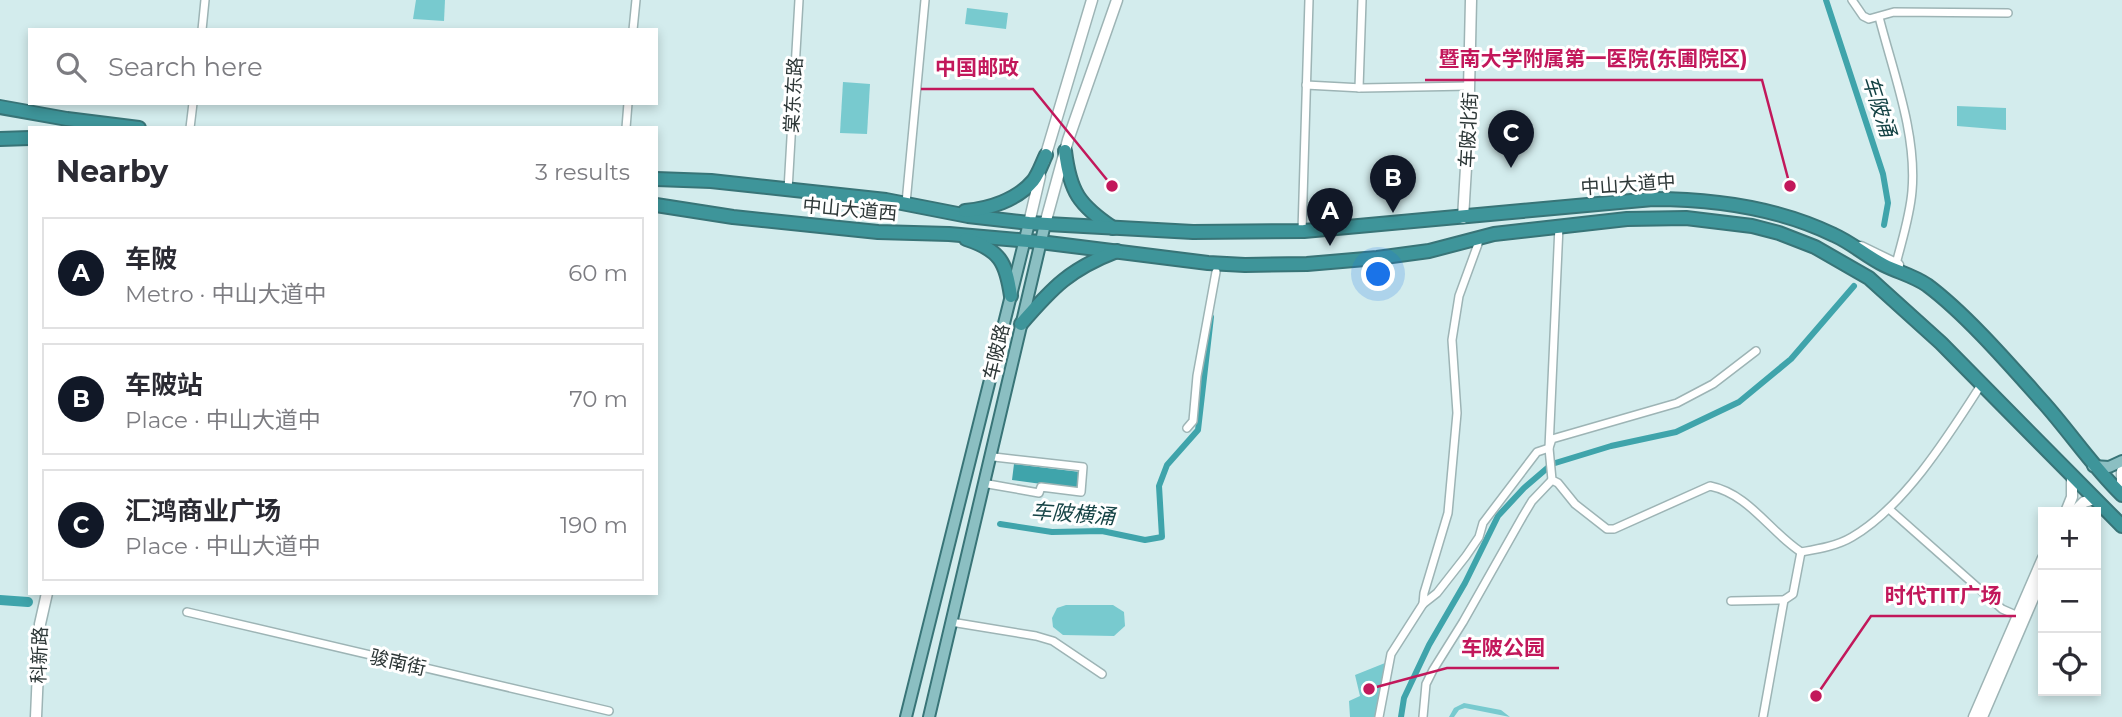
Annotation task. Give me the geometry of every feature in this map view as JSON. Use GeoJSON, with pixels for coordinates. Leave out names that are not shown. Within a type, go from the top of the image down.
{"type":"FeatureCollection","features":[{"type":"Feature","properties":{"kind":"highway"},"geometry":{"type":"LineString","coordinates":[[0,107],[123,126]]}},
{"type":"Feature","properties":{"kind":"highway"},"geometry":{"type":"LineString","coordinates":[[0,139],[28,138]]}},
{"type":"Feature","properties":{"kind":"highway"},"geometry":{"type":"LineString","coordinates":[[1065,151],[1068,174],[1079,200],[1088,211],[1113,229]]}},
{"type":"Feature","properties":{"kind":"highway"},"geometry":{"type":"LineString","coordinates":[[942,211],[983,208],[1013,197],[1032,181],[1046,155]]}},
{"type":"Feature","properties":{"kind":"highway","name":"中山大道西"},"geometry":{"type":"LineString","coordinates":[[658,179],[711,181],[906,203],[942,211],[1029,223]]}},
{"type":"Feature","properties":{"kind":"highway","name":"中山大道中"},"geometry":{"type":"LineString","coordinates":[[1029,223],[1193,232],[1302,231],[1630,201],[1695,200],[1740,205],[1816,227],[1855,246],[1883,265],[1927,285],[2040,399],[2094,466],[2122,495]]}},
{"type":"Feature","properties":{"kind":"highway","name":"中山大道西"},"geometry":{"type":"LineString","coordinates":[[658,205],[713,215],[878,232],[949,234],[1040,242]]}},
{"type":"Feature","properties":{"kind":"highway","name":"中山大道中"},"geometry":{"type":"LineString","coordinates":[[1040,242],[1225,264],[1307,264],[1422,253],[1478,237],[1559,226],[1673,217],[1738,224],[1793,238],[1828,253],[1869,278],[1936,338],[2122,526]]}},
{"type":"Feature","properties":{"kind":"highway"},"geometry":{"type":"LineString","coordinates":[[995,238],[1002,228],[999,220]]}},
{"type":"Feature","properties":{"kind":"highway"},"geometry":{"type":"LineString","coordinates":[[1072,245],[1070,234],[1079,226]]}},
{"type":"Feature","properties":{"kind":"highway"},"geometry":{"type":"LineString","coordinates":[[949,234],[977,243],[998,256],[1006,268],[1011,296]]}},
{"type":"Feature","properties":{"kind":"highway"},"geometry":{"type":"LineString","coordinates":[[1021,324],[1067,275],[1118,251]]}},
{"type":"Feature","properties":{"kind":"main road","name":"车陂路"},"geometry":{"type":"LineString","coordinates":[[906,717],[1029,223]]}},
{"type":"Feature","properties":{"kind":"main road","name":"车陂路"},"geometry":{"type":"LineString","coordinates":[[929,717],[1045,224]]}},
{"type":"Feature","properties":{"kind":"main road"},"geometry":{"type":"LineString","coordinates":[[2094,466],[2109,467],[2122,461]]}},
{"type":"Feature","properties":{"kind":"main road"},"geometry":{"type":"LineString","coordinates":[[955,519],[957,525],[963,529],[969,529],[975,524]]}},
{"type":"Feature","properties":{"kind":"main road"},"geometry":{"type":"LineString","coordinates":[[946,558],[957,553],[963,557],[965,564]]}},
{"type":"Feature","properties":{"kind":"street"},"geometry":{"type":"LineString","coordinates":[[202,28],[205,0]]}},
{"type":"Feature","properties":{"kind":"street"},"geometry":{"type":"LineString","coordinates":[[633,28],[636,0]]}},
{"type":"Feature","properties":{"kind":"street","name":"棠东东路"},"geometry":{"type":"LineString","coordinates":[[788,190],[799,0]]}},
{"type":"Feature","properties":{"kind":"street"},"geometry":{"type":"LineString","coordinates":[[906,203],[925,0]]}},
{"type":"Feature","properties":{"kind":"street","name":"车陂路"},"geometry":{"type":"LineString","coordinates":[[1029,223],[1046,155],[1092,0]]}},
{"type":"Feature","properties":{"kind":"street"},"geometry":{"type":"LineString","coordinates":[[1302,231],[1309,0]]}},
{"type":"Feature","properties":{"kind":"street"},"geometry":{"type":"LineString","coordinates":[[1359,88],[1362,0]]}},
{"type":"Feature","properties":{"kind":"street","name":"车陂北街"},"geometry":{"type":"LineString","coordinates":[[1463,218],[1470,86],[1471,0]]}},
{"type":"Feature","properties":{"kind":"street"},"geometry":{"type":"LineString","coordinates":[[1852,0],[1863,16],[1869,19],[1894,12],[2008,13]]}},
{"type":"Feature","properties":{"kind":"street","name":"车陂路"},"geometry":{"type":"LineString","coordinates":[[1045,224],[1065,151],[1116,2]]}},
{"type":"Feature","properties":{"kind":"street"},"geometry":{"type":"LineString","coordinates":[[1879,17],[1909,135],[1912,162],[1910,207],[1896,264]]}},
{"type":"Feature","properties":{"kind":"street"},"geometry":{"type":"LineString","coordinates":[[1306,85],[1359,88],[1470,86]]}},
{"type":"Feature","properties":{"kind":"street"},"geometry":{"type":"LineString","coordinates":[[190,126],[194,105]]}},
{"type":"Feature","properties":{"kind":"street"},"geometry":{"type":"LineString","coordinates":[[626,126],[628,105]]}},
{"type":"Feature","properties":{"kind":"street"},"geometry":{"type":"LineString","coordinates":[[1552,481],[1549,447],[1559,226]]}},
{"type":"Feature","properties":{"kind":"street"},"geometry":{"type":"LineString","coordinates":[[1423,604],[1448,513],[1457,413],[1452,340],[1459,296],[1478,244],[1478,237]]}},
{"type":"Feature","properties":{"kind":"street"},"geometry":{"type":"LineString","coordinates":[[1855,246],[1908,269],[1927,285]]}},
{"type":"Feature","properties":{"kind":"street"},"geometry":{"type":"LineString","coordinates":[[1187,429],[1193,421],[1197,376],[1216,272]]}},
{"type":"Feature","properties":{"kind":"street"},"geometry":{"type":"LineString","coordinates":[[1379,717],[1391,654],[1423,604],[1437,593],[1466,556],[1479,537],[1483,523],[1537,452],[1549,447],[1552,439],[1677,403],[1713,384],[1756,351]]}},
{"type":"Feature","properties":{"kind":"street"},"geometry":{"type":"LineString","coordinates":[[1552,481],[1558,483],[1593,519],[1607,528],[1614,529],[1710,486],[1721,488],[1758,512],[1779,536],[1801,552],[1843,542],[1889,509],[1907,489],[1980,385]]}},
{"type":"Feature","properties":{"kind":"street"},"geometry":{"type":"LineString","coordinates":[[988,484],[1039,493],[1041,487],[1081,492],[1083,467],[994,457]]}},
{"type":"Feature","properties":{"kind":"street"},"geometry":{"type":"LineString","coordinates":[[2122,471],[2122,489]]}},
{"type":"Feature","properties":{"kind":"street"},"geometry":{"type":"LineString","coordinates":[[2068,507],[2073,497],[2072,476]]}},
{"type":"Feature","properties":{"kind":"street"},"geometry":{"type":"LineString","coordinates":[[1423,717],[1426,684],[1437,662],[1532,501],[1552,481]]}},
{"type":"Feature","properties":{"kind":"street"},"geometry":{"type":"LineString","coordinates":[[2079,507],[2084,502],[2095,499]]}},
{"type":"Feature","properties":{"kind":"street"},"geometry":{"type":"LineString","coordinates":[[1889,509],[2002,609],[2018,617]]}},
{"type":"Feature","properties":{"kind":"street"},"geometry":{"type":"LineString","coordinates":[[1731,601],[1784,600],[1793,594],[1801,552]]}},
{"type":"Feature","properties":{"kind":"street"},"geometry":{"type":"LineString","coordinates":[[1977,716],[2018,617],[2038,581]]}},
{"type":"Feature","properties":{"kind":"street"},"geometry":{"type":"LineString","coordinates":[[1977,716],[2038,581]]}},
{"type":"Feature","properties":{"kind":"street","name":"科新路"},"geometry":{"type":"LineString","coordinates":[[36,717],[40,624],[47,595]]}},
{"type":"Feature","properties":{"kind":"street"},"geometry":{"type":"LineString","coordinates":[[1763,717],[1784,600]]}},
{"type":"Feature","properties":{"kind":"street","name":"骏南街"},"geometry":{"type":"LineString","coordinates":[[187,612],[609,711]]}},
{"type":"Feature","properties":{"kind":"street"},"geometry":{"type":"LineString","coordinates":[[951,622],[1053,641],[1102,674]]}},
{"type":"Feature","properties":{"kind":"shaded area"},"geometry":{"type":"Polygon","coordinates":[[[416,0],[445,0],[444,21],[413,19],[416,0]]]}},
{"type":"Feature","properties":{"kind":"shaded area"},"geometry":{"type":"Polygon","coordinates":[[[967,8],[1008,13],[1006,29],[965,24],[967,8]]]}},
{"type":"Feature","properties":{"kind":"shaded area"},"geometry":{"type":"Polygon","coordinates":[[[843,82],[870,84],[867,134],[840,133],[843,82]]]}},
{"type":"Feature","properties":{"kind":"shaded area"},"geometry":{"type":"Polygon","coordinates":[[[1957,106],[2006,108],[2006,130],[1957,126],[1957,106]]]}},
{"type":"Feature","properties":{"kind":"shaded area"},"geometry":{"type":"Polygon","coordinates":[[[1014,464],[1080,472],[1078,489],[1012,480],[1014,464]]]}},
{"type":"Feature","properties":{"kind":"shaded area"},"geometry":{"type":"Polygon","coordinates":[[[1066,605],[1113,605],[1124,612],[1125,626],[1114,636],[1063,635],[1053,627],[1052,618],[1057,608],[1066,605]]]}},
{"type":"Feature","properties":{"kind":"shaded area"},"geometry":{"type":"Polygon","coordinates":[[[1385,663],[1375,717],[1350,717],[1349,701],[1360,696],[1355,675],[1385,663]]]}},
{"type":"Feature","properties":{"kind":"shaded area"},"geometry":{"type":"Polygon","coordinates":[[[1464,703],[1501,710],[1510,717],[1465,708],[1459,710],[1454,717],[1449,717],[1454,708],[1464,703]]]}},
{"type":"Feature","properties":{"kind":"waterway","name":"车陂涌"},"geometry":{"type":"LineString","coordinates":[[1826,0],[1883,174],[1888,203],[1884,225]]}},
{"type":"Feature","properties":{"kind":"waterway"},"geometry":{"type":"LineString","coordinates":[[1401,717],[1404,698],[1429,645],[1465,583],[1498,516],[1524,488],[1552,464],[1611,446],[1676,432],[1739,402],[1791,359],[1854,286]]}},
{"type":"Feature","properties":{"kind":"waterway","name":"车陂横涌"},"geometry":{"type":"LineString","coordinates":[[1000,524],[1052,532],[1102,531],[1145,540],[1162,537],[1159,486],[1167,465],[1198,430],[1211,317]]}},
{"type":"Feature","properties":{"kind":"waterway"},"geometry":{"type":"LineString","coordinates":[[0,600],[28,602]]}},
{"type":"Feature","properties":{"kind":"place","name":"汇鸿商业广场"},"geometry":{"type":"Point","coordinates":[1511,168]}},
{"type":"Feature","properties":{"kind":"place","name":"中国邮政"},"geometry":{"type":"Point","coordinates":[1112,186]}},
{"type":"Feature","properties":{"kind":"place","name":"暨南大学附属第一医院(东圃院区)"},"geometry":{"type":"Point","coordinates":[1790,186]}},
{"type":"Feature","properties":{"kind":"place","name":"车陂站"},"geometry":{"type":"Point","coordinates":[1393,213]}},
{"type":"Feature","properties":{"kind":"place","name":"车陂"},"geometry":{"type":"Point","coordinates":[1330,246]}},
{"type":"Feature","properties":{"kind":"place","name":"车陂公园"},"geometry":{"type":"Point","coordinates":[1369,689]}},
{"type":"Feature","properties":{"kind":"place","name":"时代TIT广场"},"geometry":{"type":"Point","coordinates":[1816,696]}}]}
